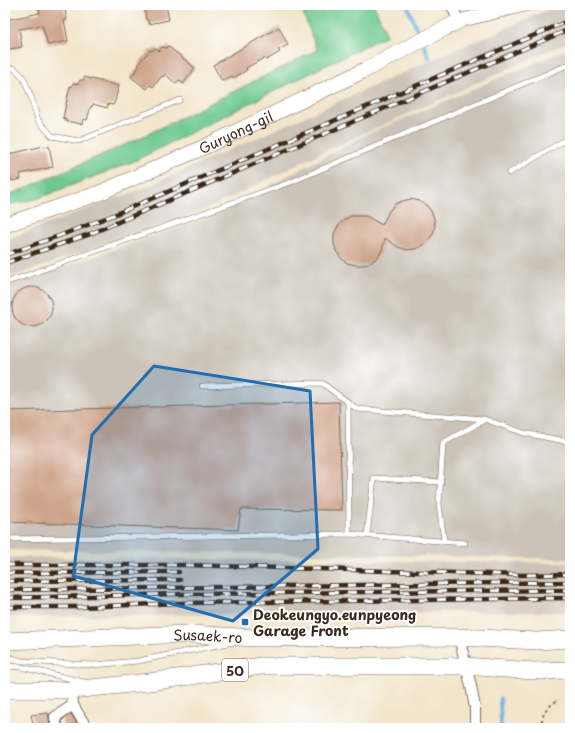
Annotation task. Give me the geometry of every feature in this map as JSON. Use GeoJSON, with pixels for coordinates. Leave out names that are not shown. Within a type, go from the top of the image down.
{"type":"FeatureCollection","features":[{"type":"Feature","properties":{"kind":"main road","name":"Guryong-gil"},"geometry":{"type":"LineString","coordinates":[[5,225],[97,194],[202,148],[365,70],[455,23]]}},
{"type":"Feature","properties":{"kind":"main road","name":"Susaek-ro"},"geometry":{"type":"LineString","coordinates":[[5,641],[191,634],[255,638],[459,637],[537,641],[570,639]]}},
{"type":"Feature","properties":{"kind":"main road","name":"50"},"geometry":{"type":"LineString","coordinates":[[5,690],[73,698],[104,687],[261,666],[465,666]]}},
{"type":"Feature","properties":{"kind":"main road"},"geometry":{"type":"LineString","coordinates":[[465,666],[533,671],[570,670]]}},
{"type":"Feature","properties":{"kind":"street"},"geometry":{"type":"LineString","coordinates":[[451,5],[455,23],[525,5]]}},
{"type":"Feature","properties":{"kind":"street"},"geometry":{"type":"LineString","coordinates":[[459,637],[475,708],[475,727]]}},
{"type":"Feature","properties":{"kind":"street"},"geometry":{"type":"LineString","coordinates":[[57,728],[55,717],[73,698],[87,728]]}},
{"type":"Feature","properties":{"kind":"lane"},"geometry":{"type":"LineString","coordinates":[[5,282],[291,182],[570,64]]}},
{"type":"Feature","properties":{"kind":"lane"},"geometry":{"type":"LineString","coordinates":[[5,69],[14,68],[23,77],[31,96],[38,120],[52,136],[79,141],[180,100]]}},
{"type":"Feature","properties":{"kind":"lane"},"geometry":{"type":"LineString","coordinates":[[509,173],[570,137]]}},
{"type":"Feature","properties":{"kind":"lane"},"geometry":{"type":"LineString","coordinates":[[202,386],[322,383],[357,408],[484,419],[524,433],[570,442]]}},
{"type":"Feature","properties":{"kind":"lane"},"geometry":{"type":"LineString","coordinates":[[348,402],[349,534]]}},
{"type":"Feature","properties":{"kind":"lane"},"geometry":{"type":"LineString","coordinates":[[444,541],[439,504],[443,443],[484,419]]}},
{"type":"Feature","properties":{"kind":"lane"},"geometry":{"type":"LineString","coordinates":[[367,535],[374,478],[441,482]]}},
{"type":"Feature","properties":{"kind":"lane"},"geometry":{"type":"LineString","coordinates":[[5,539],[349,534],[465,543]]}},
{"type":"Feature","properties":{"kind":"lane"},"geometry":{"type":"LineString","coordinates":[[5,656],[22,661],[93,665],[138,661],[255,638]]}},
{"type":"Feature","properties":{"kind":"lane"},"geometry":{"type":"LineString","coordinates":[[5,666],[20,667],[104,687]]}},
{"type":"Feature","properties":{"kind":"path"},"geometry":{"type":"LineString","coordinates":[[541,728],[542,716],[545,709],[559,699]]}},
{"type":"Feature","properties":{"kind":"highlighted area"},"geometry":{"type":"Polygon","coordinates":[[[154,366],[310,391],[318,549],[233,621],[73,576],[92,435],[154,366]]]}},
{"type":"Feature","properties":{"kind":"shaded area"},"geometry":{"type":"Polygon","coordinates":[[[559,5],[570,5],[570,41],[323,152],[207,209],[5,279],[5,240],[146,187],[559,5]]]}},
{"type":"Feature","properties":{"kind":"shaded area"},"geometry":{"type":"Polygon","coordinates":[[[570,48],[570,559],[5,550],[5,285],[75,263],[217,214],[365,135],[570,48]]]}},
{"type":"Feature","properties":{"kind":"shaded area"},"geometry":{"type":"Polygon","coordinates":[[[5,557],[570,563],[570,612],[419,612],[5,617],[5,557]]]}},
{"type":"Feature","properties":{"kind":"green space"},"geometry":{"type":"Polygon","coordinates":[[[300,5],[374,5],[387,35],[132,162],[36,199],[5,205],[5,197],[138,139],[317,50],[300,5]]]}},
{"type":"Feature","properties":{"kind":"building"},"geometry":{"type":"Polygon","coordinates":[[[38,5],[64,5],[67,20],[64,20],[68,41],[48,45],[42,25],[19,29],[22,47],[5,50],[5,20],[40,13],[38,5]]]}},
{"type":"Feature","properties":{"kind":"building"},"geometry":{"type":"Polygon","coordinates":[[[144,5],[166,5],[169,20],[149,24],[148,20],[146,20],[144,5]]]}},
{"type":"Feature","properties":{"kind":"building"},"geometry":{"type":"Polygon","coordinates":[[[279,27],[288,45],[278,50],[280,52],[266,60],[264,58],[246,68],[247,70],[233,78],[232,76],[222,81],[213,65],[279,27]]]}},
{"type":"Feature","properties":{"kind":"building"},"geometry":{"type":"Polygon","coordinates":[[[168,46],[195,68],[183,84],[179,80],[176,84],[165,74],[153,87],[150,85],[147,89],[131,77],[140,65],[138,64],[150,50],[152,51],[156,48],[159,51],[162,47],[166,48],[168,46]]]}},
{"type":"Feature","properties":{"kind":"building"},"geometry":{"type":"Polygon","coordinates":[[[84,77],[119,86],[115,101],[113,105],[108,104],[107,108],[93,104],[87,120],[83,119],[82,124],[65,121],[66,119],[63,118],[70,86],[72,87],[73,83],[78,84],[80,80],[84,80],[84,77]]]}},
{"type":"Feature","properties":{"kind":"building"},"geometry":{"type":"Polygon","coordinates":[[[49,146],[53,167],[20,174],[21,179],[12,181],[10,176],[5,177],[5,155],[49,146]]]}},
{"type":"Feature","properties":{"kind":"building"},"geometry":{"type":"Polygon","coordinates":[[[411,199],[426,205],[434,218],[435,226],[433,234],[428,241],[415,249],[407,250],[398,247],[385,238],[382,250],[378,257],[364,265],[347,263],[341,258],[336,251],[334,234],[338,226],[344,220],[351,216],[366,216],[382,225],[389,211],[395,204],[411,199]]]}},
{"type":"Feature","properties":{"kind":"building"},"geometry":{"type":"Polygon","coordinates":[[[36,287],[43,290],[49,296],[52,307],[51,315],[43,324],[36,327],[28,327],[21,324],[13,315],[12,303],[15,296],[24,288],[36,287]]]}},
{"type":"Feature","properties":{"kind":"building"},"geometry":{"type":"Polygon","coordinates":[[[339,402],[342,510],[241,509],[238,530],[5,522],[5,411],[339,402]]]}},
{"type":"Feature","properties":{"kind":"building"},"geometry":{"type":"Polygon","coordinates":[[[48,713],[50,725],[34,727],[31,715],[48,713]]]}},
{"type":"Feature","properties":{"kind":"building"},"geometry":{"type":"Polygon","coordinates":[[[71,714],[79,728],[63,728],[62,720],[71,714]]]}},
{"type":"Feature","properties":{"kind":"waterway"},"geometry":{"type":"LineString","coordinates":[[407,5],[420,37]]}},
{"type":"Feature","properties":{"kind":"waterway"},"geometry":{"type":"LineString","coordinates":[[424,45],[429,58]]}},
{"type":"Feature","properties":{"kind":"waterway"},"geometry":{"type":"LineString","coordinates":[[500,698],[501,728]]}},
{"type":"Feature","properties":{"kind":"railway"},"geometry":{"type":"LineString","coordinates":[[5,255],[111,216],[570,20]]}},
{"type":"Feature","properties":{"kind":"railway"},"geometry":{"type":"LineString","coordinates":[[5,263],[90,234],[570,29]]}},
{"type":"Feature","properties":{"kind":"railway"},"geometry":{"type":"LineString","coordinates":[[5,565],[185,565],[522,575],[570,574]]}},
{"type":"Feature","properties":{"kind":"railway"},"geometry":{"type":"LineString","coordinates":[[5,573],[179,572]]}},
{"type":"Feature","properties":{"kind":"railway"},"geometry":{"type":"LineString","coordinates":[[5,581],[180,580]]}},
{"type":"Feature","properties":{"kind":"railway"},"geometry":{"type":"LineString","coordinates":[[5,590],[570,582]]}},
{"type":"Feature","properties":{"kind":"railway"},"geometry":{"type":"LineString","coordinates":[[5,598],[180,594],[570,590]]}},
{"type":"Feature","properties":{"kind":"railway"},"geometry":{"type":"LineString","coordinates":[[5,607],[570,598]]}},
{"type":"Feature","properties":{"kind":"place","name":"Deokeungyo.eunpyeong Garage Front"},"geometry":{"type":"Point","coordinates":[245,622]}}]}
